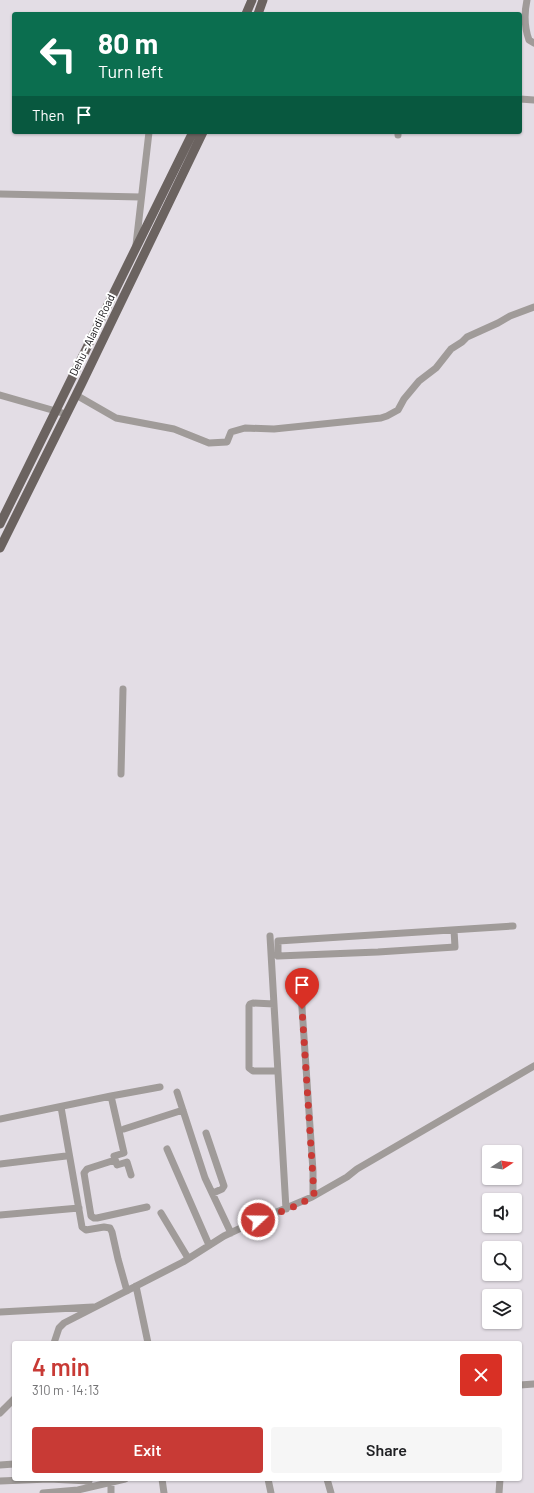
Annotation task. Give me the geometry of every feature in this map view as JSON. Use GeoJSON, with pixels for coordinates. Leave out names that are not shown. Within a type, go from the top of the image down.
{"type":"FeatureCollection","features":[{"type":"Feature","properties":{"kind":"main road"},"geometry":{"type":"LineString","coordinates":[[247,12],[252,0]]}},
{"type":"Feature","properties":{"kind":"main road"},"geometry":{"type":"LineString","coordinates":[[259,12],[263,0]]}},
{"type":"Feature","properties":{"kind":"main road","name":"Dehu - Alandi Road"},"geometry":{"type":"LineString","coordinates":[[0,524],[191,134]]}},
{"type":"Feature","properties":{"kind":"main road","name":"Dehu - Alandi Road"},"geometry":{"type":"LineString","coordinates":[[0,548],[128,289],[202,134]]}},
{"type":"Feature","properties":{"kind":"main road"},"geometry":{"type":"LineString","coordinates":[[118,284],[128,289]]}},
{"type":"Feature","properties":{"kind":"street"},"geometry":{"type":"LineString","coordinates":[[527,0],[525,11],[526,30],[529,40],[534,43]]}},
{"type":"Feature","properties":{"kind":"street"},"geometry":{"type":"LineString","coordinates":[[522,99],[534,100]]}},
{"type":"Feature","properties":{"kind":"street"},"geometry":{"type":"LineString","coordinates":[[136,248],[149,134]]}},
{"type":"Feature","properties":{"kind":"street"},"geometry":{"type":"LineString","coordinates":[[0,194],[141,197]]}},
{"type":"Feature","properties":{"kind":"street"},"geometry":{"type":"LineString","coordinates":[[76,395],[116,418],[174,429],[186,433],[201,441],[213,443],[227,442],[231,432],[245,428],[274,429],[381,418],[398,410],[404,399],[419,381],[425,378],[436,368],[451,349],[467,337],[510,316],[534,308]]}},
{"type":"Feature","properties":{"kind":"street"},"geometry":{"type":"LineString","coordinates":[[0,395],[66,414]]}},
{"type":"Feature","properties":{"kind":"street"},"geometry":{"type":"LineString","coordinates":[[121,774],[123,689]]}},
{"type":"Feature","properties":{"kind":"street"},"geometry":{"type":"LineString","coordinates":[[286,1209],[274,1004],[274,949],[278,941],[513,926]]}},
{"type":"Feature","properties":{"kind":"street"},"geometry":{"type":"LineString","coordinates":[[270,936],[278,956],[455,947],[454,930]]}},
{"type":"Feature","properties":{"kind":"street"},"geometry":{"type":"LineString","coordinates":[[301,993],[313,1171],[314,1194],[312,1197]]}},
{"type":"Feature","properties":{"kind":"street"},"geometry":{"type":"LineString","coordinates":[[274,1004],[253,1003],[249,1006],[249,1068],[253,1070],[278,1071]]}},
{"type":"Feature","properties":{"kind":"street"},"geometry":{"type":"LineString","coordinates":[[55,1341],[59,1328],[64,1323],[128,1291],[231,1233],[312,1197],[347,1177],[357,1169],[534,1066]]}},
{"type":"Feature","properties":{"kind":"street"},"geometry":{"type":"LineString","coordinates":[[0,1119],[160,1087]]}},
{"type":"Feature","properties":{"kind":"street"},"geometry":{"type":"LineString","coordinates":[[177,1092],[205,1178],[231,1233]]}},
{"type":"Feature","properties":{"kind":"street"},"geometry":{"type":"LineString","coordinates":[[111,1096],[124,1153],[114,1156],[115,1160],[117,1165],[127,1162],[131,1175]]}},
{"type":"Feature","properties":{"kind":"street"},"geometry":{"type":"LineString","coordinates":[[61,1107],[83,1229],[110,1228],[128,1291]]}},
{"type":"Feature","properties":{"kind":"street"},"geometry":{"type":"LineString","coordinates":[[124,1129],[183,1110]]}},
{"type":"Feature","properties":{"kind":"street"},"geometry":{"type":"LineString","coordinates":[[206,1133],[224,1186],[222,1189],[213,1193]]}},
{"type":"Feature","properties":{"kind":"street"},"geometry":{"type":"LineString","coordinates":[[167,1149],[209,1245]]}},
{"type":"Feature","properties":{"kind":"street"},"geometry":{"type":"LineString","coordinates":[[0,1164],[66,1156]]}},
{"type":"Feature","properties":{"kind":"street"},"geometry":{"type":"LineString","coordinates":[[115,1160],[85,1170],[84,1173],[91,1216],[97,1218],[147,1207]]}},
{"type":"Feature","properties":{"kind":"street"},"geometry":{"type":"LineString","coordinates":[[0,1215],[79,1208]]}},
{"type":"Feature","properties":{"kind":"street"},"geometry":{"type":"LineString","coordinates":[[161,1213],[188,1258]]}},
{"type":"Feature","properties":{"kind":"street"},"geometry":{"type":"LineString","coordinates":[[136,1286],[148,1341]]}},
{"type":"Feature","properties":{"kind":"street"},"geometry":{"type":"LineString","coordinates":[[0,1312],[98,1306]]}},
{"type":"Feature","properties":{"kind":"street"},"geometry":{"type":"LineString","coordinates":[[522,1385],[534,1384]]}},
{"type":"Feature","properties":{"kind":"street"},"geometry":{"type":"LineString","coordinates":[[0,1414],[12,1401]]}},
{"type":"Feature","properties":{"kind":"street"},"geometry":{"type":"LineString","coordinates":[[0,1465],[12,1464]]}},
{"type":"Feature","properties":{"kind":"street"},"geometry":{"type":"LineString","coordinates":[[0,1481],[12,1481]]}},
{"type":"Feature","properties":{"kind":"street"},"geometry":{"type":"LineString","coordinates":[[48,1481],[45,1493],[116,1481]]}},
{"type":"Feature","properties":{"kind":"street"},"geometry":{"type":"LineString","coordinates":[[60,1481],[88,1486]]}},
{"type":"Feature","properties":{"kind":"street"},"geometry":{"type":"LineString","coordinates":[[162,1481],[164,1493]]}},
{"type":"Feature","properties":{"kind":"street"},"geometry":{"type":"LineString","coordinates":[[268,1481],[271,1493]]}},
{"type":"Feature","properties":{"kind":"street"},"geometry":{"type":"LineString","coordinates":[[328,1481],[331,1493]]}},
{"type":"Feature","properties":{"kind":"street"},"geometry":{"type":"LineString","coordinates":[[499,1493],[500,1481]]}},
{"type":"Feature","properties":{"kind":"street"},"geometry":{"type":"LineString","coordinates":[[111,1482],[112,1493]]}},
{"type":"Feature","properties":{"kind":"route"},"geometry":{"type":"LineString","coordinates":[[258,1220],[295,1206],[312,1197],[314,1194],[302,1009]]}}]}
